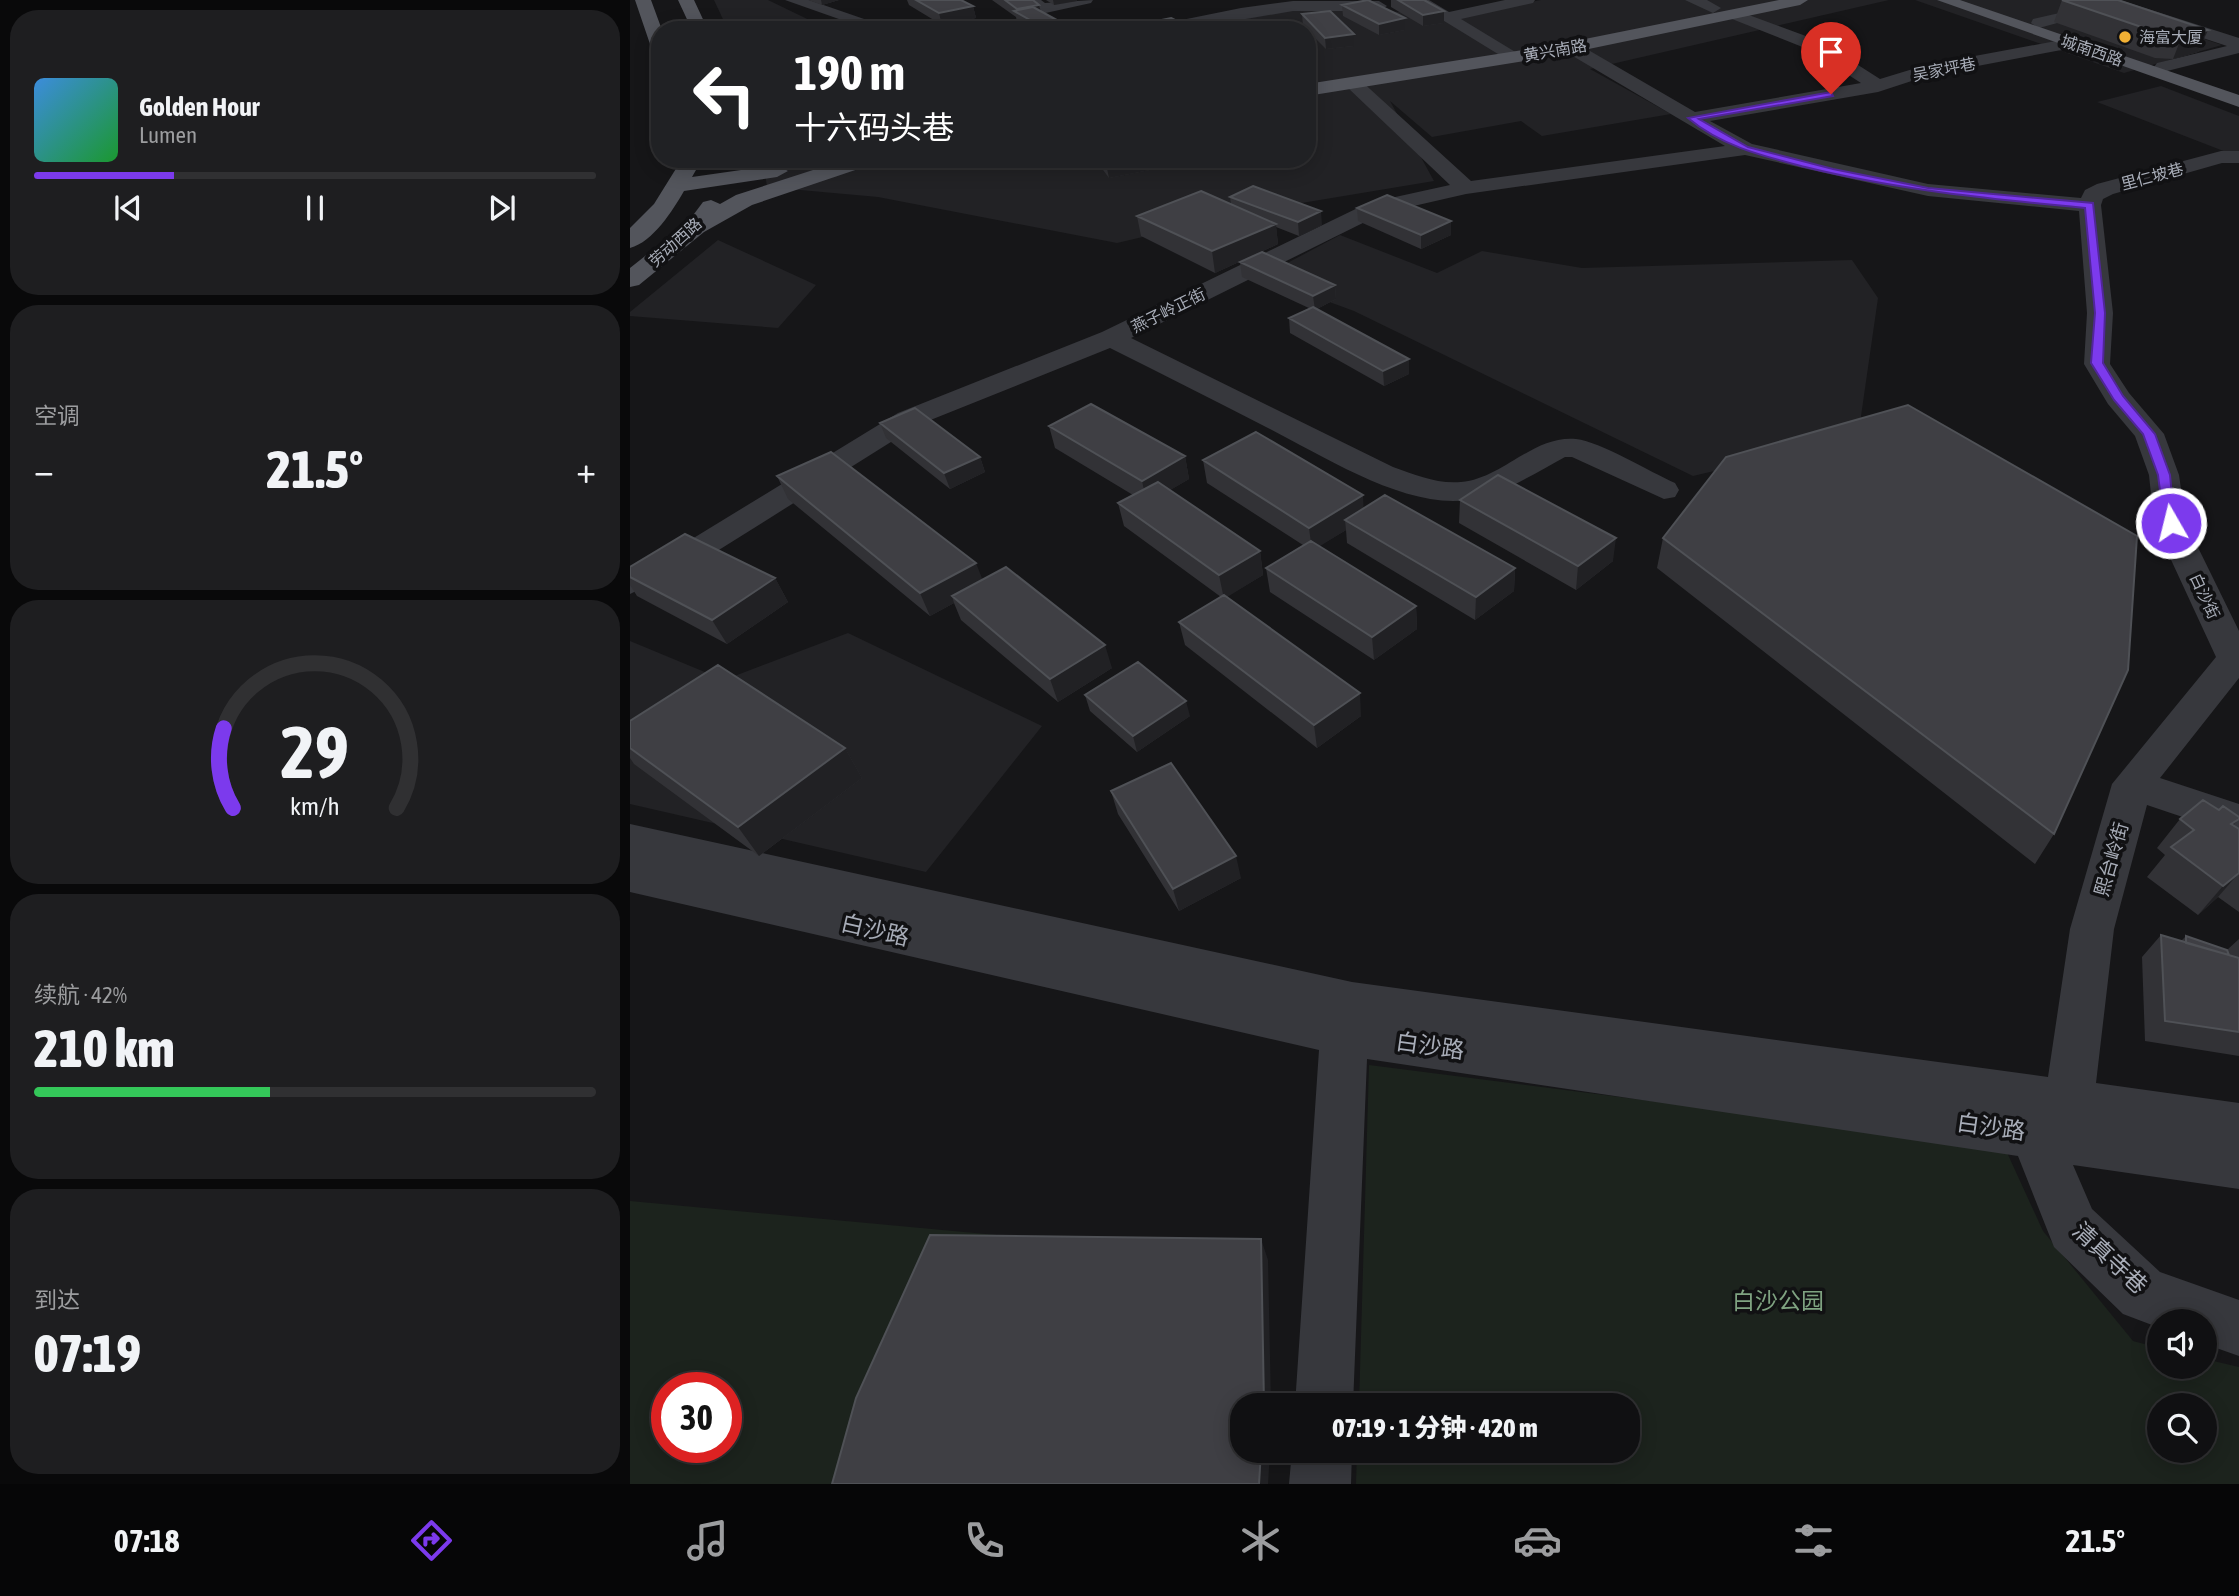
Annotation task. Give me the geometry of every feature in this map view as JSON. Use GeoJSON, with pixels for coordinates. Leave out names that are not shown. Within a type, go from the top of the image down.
{"type":"FeatureCollection","features":[{"type":"Feature","properties":{"kind":"main road"},"geometry":{"type":"LineString","coordinates":[[643,0],[651,22]]}},
{"type":"Feature","properties":{"kind":"main road"},"geometry":{"type":"LineString","coordinates":[[686,0],[696,21]]}},
{"type":"Feature","properties":{"kind":"main road","name":"黄兴南路"},"geometry":{"type":"LineString","coordinates":[[1316,89],[1506,54],[1755,0]]}},
{"type":"Feature","properties":{"kind":"main road","name":"黄兴南路"},"geometry":{"type":"LineString","coordinates":[[1316,77],[1572,48],[1738,16],[1800,0]]}},
{"type":"Feature","properties":{"kind":"main road","name":"城南西路"},"geometry":{"type":"LineString","coordinates":[[1945,0],[2239,101]]}},
{"type":"Feature","properties":{"kind":"main road","name":"城南西路"},"geometry":{"type":"LineString","coordinates":[[1968,0],[2239,93]]}},
{"type":"Feature","properties":{"kind":"main road","name":"劳动西路"},"geometry":{"type":"LineString","coordinates":[[630,241],[656,217],[679,185],[687,168]]}},
{"type":"Feature","properties":{"kind":"main road"},"geometry":{"type":"LineString","coordinates":[[679,185],[723,168]]}},
{"type":"Feature","properties":{"kind":"main road","name":"劳动西路"},"geometry":{"type":"LineString","coordinates":[[630,281],[696,227],[713,204],[730,168]]}},
{"type":"Feature","properties":{"kind":"main road"},"geometry":{"type":"LineString","coordinates":[[696,227],[744,200],[842,168]]}},
{"type":"Feature","properties":{"kind":"street"},"geometry":{"type":"LineString","coordinates":[[793,0],[860,21]]}},
{"type":"Feature","properties":{"kind":"street"},"geometry":{"type":"LineString","coordinates":[[1032,0],[1041,9],[1085,0]]}},
{"type":"Feature","properties":{"kind":"street"},"geometry":{"type":"LineString","coordinates":[[1418,0],[1506,54]]}},
{"type":"Feature","properties":{"kind":"street"},"geometry":{"type":"LineString","coordinates":[[1449,17],[1527,0]]}},
{"type":"Feature","properties":{"kind":"street"},"geometry":{"type":"LineString","coordinates":[[1693,0],[1713,8]]}},
{"type":"Feature","properties":{"kind":"street"},"geometry":{"type":"LineString","coordinates":[[2039,23],[2115,1],[2239,46]]}},
{"type":"Feature","properties":{"kind":"street"},"geometry":{"type":"LineString","coordinates":[[1188,21],[1249,3],[1329,2],[1379,6]]}},
{"type":"Feature","properties":{"kind":"street"},"geometry":{"type":"LineString","coordinates":[[1738,16],[1816,46],[1878,86]]}},
{"type":"Feature","properties":{"kind":"street","name":"吴家坪巷"},"geometry":{"type":"LineString","coordinates":[[1692,118],[1878,86],[1926,70],[2072,43]]}},
{"type":"Feature","properties":{"kind":"street"},"geometry":{"type":"LineString","coordinates":[[2163,67],[2239,46]]}},
{"type":"Feature","properties":{"kind":"street"},"geometry":{"type":"LineString","coordinates":[[1572,48],[1745,149],[1833,171],[1928,190],[2092,213]]}},
{"type":"Feature","properties":{"kind":"street"},"geometry":{"type":"LineString","coordinates":[[1353,83],[1466,188]]}},
{"type":"Feature","properties":{"kind":"street","name":"燕子岭正街"},"geometry":{"type":"LineString","coordinates":[[630,583],[703,546],[908,419],[1111,338],[1376,208],[1466,188],[1745,149]]}},
{"type":"Feature","properties":{"kind":"street","name":"里仁坡巷"},"geometry":{"type":"LineString","coordinates":[[2092,213],[2093,195],[2105,189],[2221,157],[2239,157]]}},
{"type":"Feature","properties":{"kind":"street","name":"白沙街"},"geometry":{"type":"LineString","coordinates":[[2092,213],[2100,313],[2097,363],[2118,398],[2149,434],[2164,475],[2171,523],[2236,655]]}},
{"type":"Feature","properties":{"kind":"street"},"geometry":{"type":"LineString","coordinates":[[1111,338],[1382,474],[1432,491],[1467,491],[1503,478],[1559,448],[1577,449],[1664,490]]}},
{"type":"Feature","properties":{"kind":"street","name":"熙台岭街"},"geometry":{"type":"LineString","coordinates":[[2051,1118],[2092,929],[2132,784],[2236,655]]}},
{"type":"Feature","properties":{"kind":"street"},"geometry":{"type":"LineString","coordinates":[[2132,784],[2239,820]]}},
{"type":"Feature","properties":{"kind":"street","name":"白沙路"},"geometry":{"type":"LineString","coordinates":[[630,841],[1352,1003],[2051,1118],[2239,1164]]}},
{"type":"Feature","properties":{"kind":"street","name":"白沙路"},"geometry":{"type":"LineString","coordinates":[[630,875],[1344,1034],[2051,1118],[2239,1127]]}},
{"type":"Feature","properties":{"kind":"street"},"geometry":{"type":"LineString","coordinates":[[1325,1393],[1344,1034]]}},
{"type":"Feature","properties":{"kind":"street","name":"清真寺巷"},"geometry":{"type":"LineString","coordinates":[[2051,1118],[2073,1228],[2143,1294],[2239,1328]]}},
{"type":"Feature","properties":{"kind":"street"},"geometry":{"type":"LineString","coordinates":[[1320,1484],[1321,1463]]}},
{"type":"Feature","properties":{"kind":"shaded area"},"geometry":{"type":"Polygon","coordinates":[[[714,0],[768,0],[811,21],[724,21],[714,0]]]}},
{"type":"Feature","properties":{"kind":"shaded area"},"geometry":{"type":"Polygon","coordinates":[[[1541,0],[1889,0],[1590,69],[1671,114],[1542,136],[1521,121],[1432,137],[1390,101],[1434,181],[1253,211],[1117,243],[878,197],[767,187],[764,168],[1316,168],[1316,21],[1224,21],[1262,11],[1343,9],[1463,15],[1541,0]]]}},
{"type":"Feature","properties":{"kind":"shaded area"},"geometry":{"type":"Polygon","coordinates":[[[1915,0],[2089,0],[2222,45],[2124,73],[1915,0]]]}},
{"type":"Feature","properties":{"kind":"shaded area"},"geometry":{"type":"Polygon","coordinates":[[[2161,86],[2239,116],[2239,157],[2097,102],[2161,86]]]}},
{"type":"Feature","properties":{"kind":"shaded area"},"geometry":{"type":"Polygon","coordinates":[[[1340,235],[1437,273],[1482,251],[1582,268],[1852,260],[1878,298],[1858,437],[1693,476],[1354,311],[1261,277],[1340,235]]]}},
{"type":"Feature","properties":{"kind":"shaded area"},"geometry":{"type":"Polygon","coordinates":[[[718,240],[816,285],[778,328],[630,316],[630,312],[718,240]]]}},
{"type":"Feature","properties":{"kind":"shaded area"},"geometry":{"type":"Polygon","coordinates":[[[848,633],[1042,726],[926,872],[630,804],[630,641],[724,680],[848,633]]]}},
{"type":"Feature","properties":{"kind":"green space","name":"白沙公园"},"geometry":{"type":"Polygon","coordinates":[[[1369,1065],[2004,1146],[2043,1231],[2133,1341],[2147,1345],[2147,1379],[2217,1379],[2217,1362],[2239,1367],[2239,1484],[1356,1484],[1357,1463],[1640,1463],[1640,1393],[1359,1393],[1369,1065]]]}},
{"type":"Feature","properties":{"kind":"green space"},"geometry":{"type":"Polygon","coordinates":[[[630,1201],[1268,1260],[1258,1393],[1230,1393],[1230,1463],[1245,1463],[1250,1484],[630,1484],[630,1201]]]}},
{"type":"Feature","properties":{"kind":"building"},"geometry":{"type":"Polygon","coordinates":[[[916,0],[961,0],[973,6],[939,13],[916,0]]]}},
{"type":"Feature","properties":{"kind":"building"},"geometry":{"type":"Polygon","coordinates":[[[1005,0],[1033,0],[1039,5],[1017,9],[1005,0]]]}},
{"type":"Feature","properties":{"kind":"building"},"geometry":{"type":"Polygon","coordinates":[[[1368,0],[1405,18],[1379,24],[1342,5],[1368,0]]]}},
{"type":"Feature","properties":{"kind":"building"},"geometry":{"type":"Polygon","coordinates":[[[1398,0],[1424,0],[1444,11],[1423,15],[1398,0]]]}},
{"type":"Feature","properties":{"kind":"building"},"geometry":{"type":"Polygon","coordinates":[[[2062,0],[2118,0],[2208,30],[2182,36],[2165,35],[2062,0]]]}},
{"type":"Feature","properties":{"kind":"building"},"geometry":{"type":"Polygon","coordinates":[[[1033,7],[1059,21],[1032,21],[1014,11],[1033,7]]]}},
{"type":"Feature","properties":{"kind":"building"},"geometry":{"type":"Polygon","coordinates":[[[1330,11],[1354,34],[1325,38],[1316,29],[1316,21],[1309,21],[1302,14],[1330,11]]]}},
{"type":"Feature","properties":{"kind":"building"},"geometry":{"type":"Polygon","coordinates":[[[1253,186],[1321,211],[1298,222],[1230,197],[1253,186]]]}},
{"type":"Feature","properties":{"kind":"building"},"geometry":{"type":"Polygon","coordinates":[[[1201,191],[1276,224],[1212,251],[1137,216],[1201,191]]]}},
{"type":"Feature","properties":{"kind":"building"},"geometry":{"type":"Polygon","coordinates":[[[1387,195],[1451,221],[1421,235],[1357,208],[1387,195]]]}},
{"type":"Feature","properties":{"kind":"building"},"geometry":{"type":"Polygon","coordinates":[[[1262,252],[1335,285],[1313,296],[1240,262],[1262,252]]]}},
{"type":"Feature","properties":{"kind":"building"},"geometry":{"type":"Polygon","coordinates":[[[1313,307],[1409,359],[1383,371],[1289,318],[1313,307]]]}},
{"type":"Feature","properties":{"kind":"building"},"geometry":{"type":"Polygon","coordinates":[[[1091,404],[1185,456],[1142,481],[1049,426],[1091,404]]]}},
{"type":"Feature","properties":{"kind":"building"},"geometry":{"type":"Polygon","coordinates":[[[1908,405],[2137,536],[2128,670],[2054,834],[1663,538],[1726,457],[1908,405]]]}},
{"type":"Feature","properties":{"kind":"building"},"geometry":{"type":"Polygon","coordinates":[[[915,408],[980,457],[944,473],[880,423],[915,408]]]}},
{"type":"Feature","properties":{"kind":"building"},"geometry":{"type":"Polygon","coordinates":[[[1256,432],[1363,495],[1309,528],[1203,460],[1256,432]]]}},
{"type":"Feature","properties":{"kind":"building"},"geometry":{"type":"Polygon","coordinates":[[[831,452],[976,563],[920,593],[777,476],[831,452]]]}},
{"type":"Feature","properties":{"kind":"building"},"geometry":{"type":"Polygon","coordinates":[[[1498,475],[1616,538],[1578,566],[1460,500],[1498,475]]]}},
{"type":"Feature","properties":{"kind":"building"},"geometry":{"type":"Polygon","coordinates":[[[1158,482],[1260,551],[1219,575],[1118,503],[1158,482]]]}},
{"type":"Feature","properties":{"kind":"building"},"geometry":{"type":"Polygon","coordinates":[[[1385,495],[1515,568],[1476,597],[1345,520],[1385,495]]]}},
{"type":"Feature","properties":{"kind":"building"},"geometry":{"type":"Polygon","coordinates":[[[685,534],[775,578],[712,620],[630,577],[630,567],[685,534]]]}},
{"type":"Feature","properties":{"kind":"building"},"geometry":{"type":"Polygon","coordinates":[[[1311,541],[1416,606],[1372,637],[1266,568],[1311,541]]]}},
{"type":"Feature","properties":{"kind":"building"},"geometry":{"type":"Polygon","coordinates":[[[1006,567],[1105,645],[1050,679],[952,596],[1006,567]]]}},
{"type":"Feature","properties":{"kind":"building"},"geometry":{"type":"Polygon","coordinates":[[[1224,595],[1360,693],[1314,725],[1179,622],[1224,595]]]}},
{"type":"Feature","properties":{"kind":"building"},"geometry":{"type":"Polygon","coordinates":[[[1138,662],[1186,701],[1133,736],[1085,695],[1138,662]]]}},
{"type":"Feature","properties":{"kind":"building"},"geometry":{"type":"Polygon","coordinates":[[[718,665],[845,748],[738,827],[630,748],[630,721],[718,665]]]}},
{"type":"Feature","properties":{"kind":"building"},"geometry":{"type":"Polygon","coordinates":[[[1171,763],[1236,856],[1173,889],[1111,791],[1171,763]]]}},
{"type":"Feature","properties":{"kind":"building"},"geometry":{"type":"Polygon","coordinates":[[[2203,800],[2219,810],[2223,806],[2239,817],[2231,824],[2239,829],[2239,873],[2223,886],[2171,847],[2194,830],[2180,819],[2203,800]]]}},
{"type":"Feature","properties":{"kind":"building"},"geometry":{"type":"Polygon","coordinates":[[[2161,935],[2239,958],[2239,1032],[2165,1021],[2161,935]]]}},
{"type":"Feature","properties":{"kind":"building"},"geometry":{"type":"Polygon","coordinates":[[[2186,936],[2227,950],[2229,955],[2186,943],[2186,936]]]}},
{"type":"Feature","properties":{"kind":"building"},"geometry":{"type":"Polygon","coordinates":[[[930,1235],[1261,1239],[1264,1393],[1230,1393],[1230,1463],[1260,1463],[1259,1484],[832,1484],[856,1398],[930,1235]]]}},
{"type":"Feature","properties":{"kind":"place","name":"海富大厦"},"geometry":{"type":"Point","coordinates":[2125,37]}},
{"type":"Feature","properties":{"kind":"route"},"geometry":{"type":"LineString","coordinates":[[1831,94],[1692,118],[1745,149],[1833,171],[1928,190],[2090,205],[2100,313],[2097,363],[2118,398],[2149,434],[2164,475],[2171,523]]}}]}
